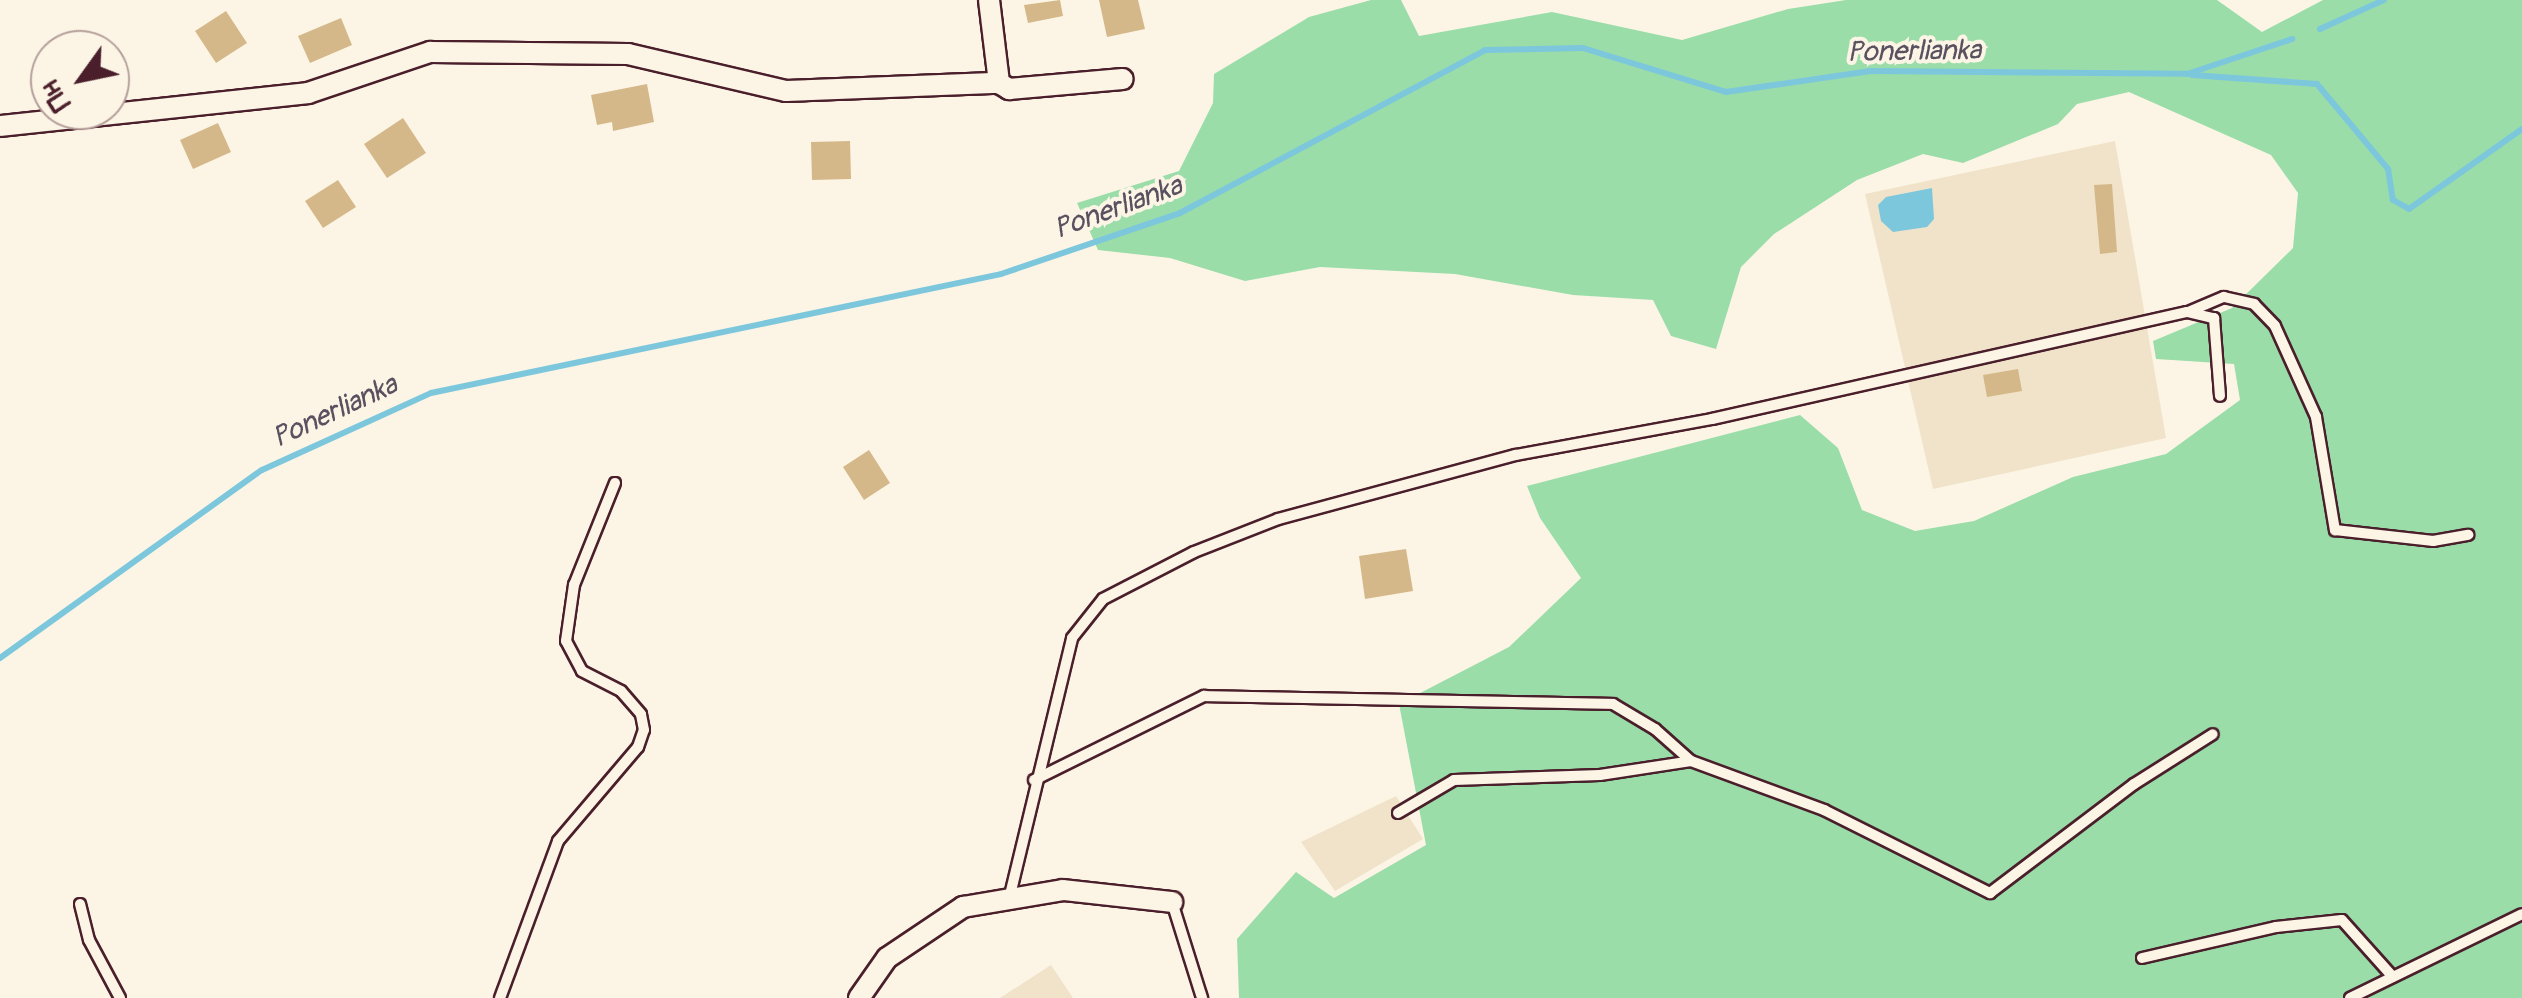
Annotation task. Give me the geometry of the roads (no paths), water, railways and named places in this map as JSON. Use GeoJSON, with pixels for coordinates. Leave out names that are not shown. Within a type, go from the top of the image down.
{"type":"FeatureCollection","features":[{"type":"Feature","properties":{"kind":"street"},"geometry":{"type":"LineString","coordinates":[[989,0],[999,83]]}},
{"type":"Feature","properties":{"kind":"street"},"geometry":{"type":"LineString","coordinates":[[0,126],[308,92],[445,52],[628,54],[786,91],[999,83],[1009,88],[1124,79]]}},
{"type":"Feature","properties":{"kind":"street"},"geometry":{"type":"LineString","coordinates":[[859,998],[887,958],[920,930],[962,907],[1010,895],[1063,890],[1172,902]]}},
{"type":"Feature","properties":{"kind":"lane"},"geometry":{"type":"LineString","coordinates":[[1010,895],[1061,669],[1086,614],[1194,552],[1278,519],[1516,455],[1712,418],[2187,312],[2224,296],[2254,304],[2275,326],[2316,417],[2335,530],[2433,541],[2468,535]]}},
{"type":"Feature","properties":{"kind":"lane"},"geometry":{"type":"LineString","coordinates":[[2187,312],[2214,318],[2220,396]]}},
{"type":"Feature","properties":{"kind":"lane"},"geometry":{"type":"LineString","coordinates":[[500,998],[558,840],[638,747],[644,730],[641,714],[622,690],[582,671],[566,641],[574,585],[614,484]]}},
{"type":"Feature","properties":{"kind":"lane"},"geometry":{"type":"LineString","coordinates":[[1034,780],[1204,696],[1613,704],[1691,761],[1824,810],[1990,892],[2134,784],[2214,734]]}},
{"type":"Feature","properties":{"kind":"lane"},"geometry":{"type":"LineString","coordinates":[[1398,813],[1454,780],[1600,776],[1691,761]]}},
{"type":"Feature","properties":{"kind":"lane"},"geometry":{"type":"LineString","coordinates":[[1172,902],[1202,998]]}},
{"type":"Feature","properties":{"kind":"lane"},"geometry":{"type":"LineString","coordinates":[[80,904],[88,940],[120,998]]}},
{"type":"Feature","properties":{"kind":"lane"},"geometry":{"type":"LineString","coordinates":[[2350,998],[2522,914]]}},
{"type":"Feature","properties":{"kind":"lane"},"geometry":{"type":"LineString","coordinates":[[2142,958],[2276,926],[2342,920],[2392,977]]}},
{"type":"Feature","properties":{"kind":"water"},"geometry":{"type":"Polygon","coordinates":[[[1932,188],[1934,219],[1927,227],[1893,232],[1881,221],[1878,205],[1886,197],[1932,188]]]}},
{"type":"Feature","properties":{"kind":"waterway","name":"Ponerlianka"},"geometry":{"type":"LineString","coordinates":[[2320,29],[2384,0]]}},
{"type":"Feature","properties":{"kind":"waterway","name":"Ponerlianka"},"geometry":{"type":"LineString","coordinates":[[0,658],[262,470],[431,393],[1001,274],[1180,213],[1485,50],[1583,48],[1726,92],[1870,71],[2187,74],[2292,39]]}},
{"type":"Feature","properties":{"kind":"waterway"},"geometry":{"type":"LineString","coordinates":[[2192,75],[2317,84],[2388,169],[2393,200],[2409,209],[2522,129]]}}]}
